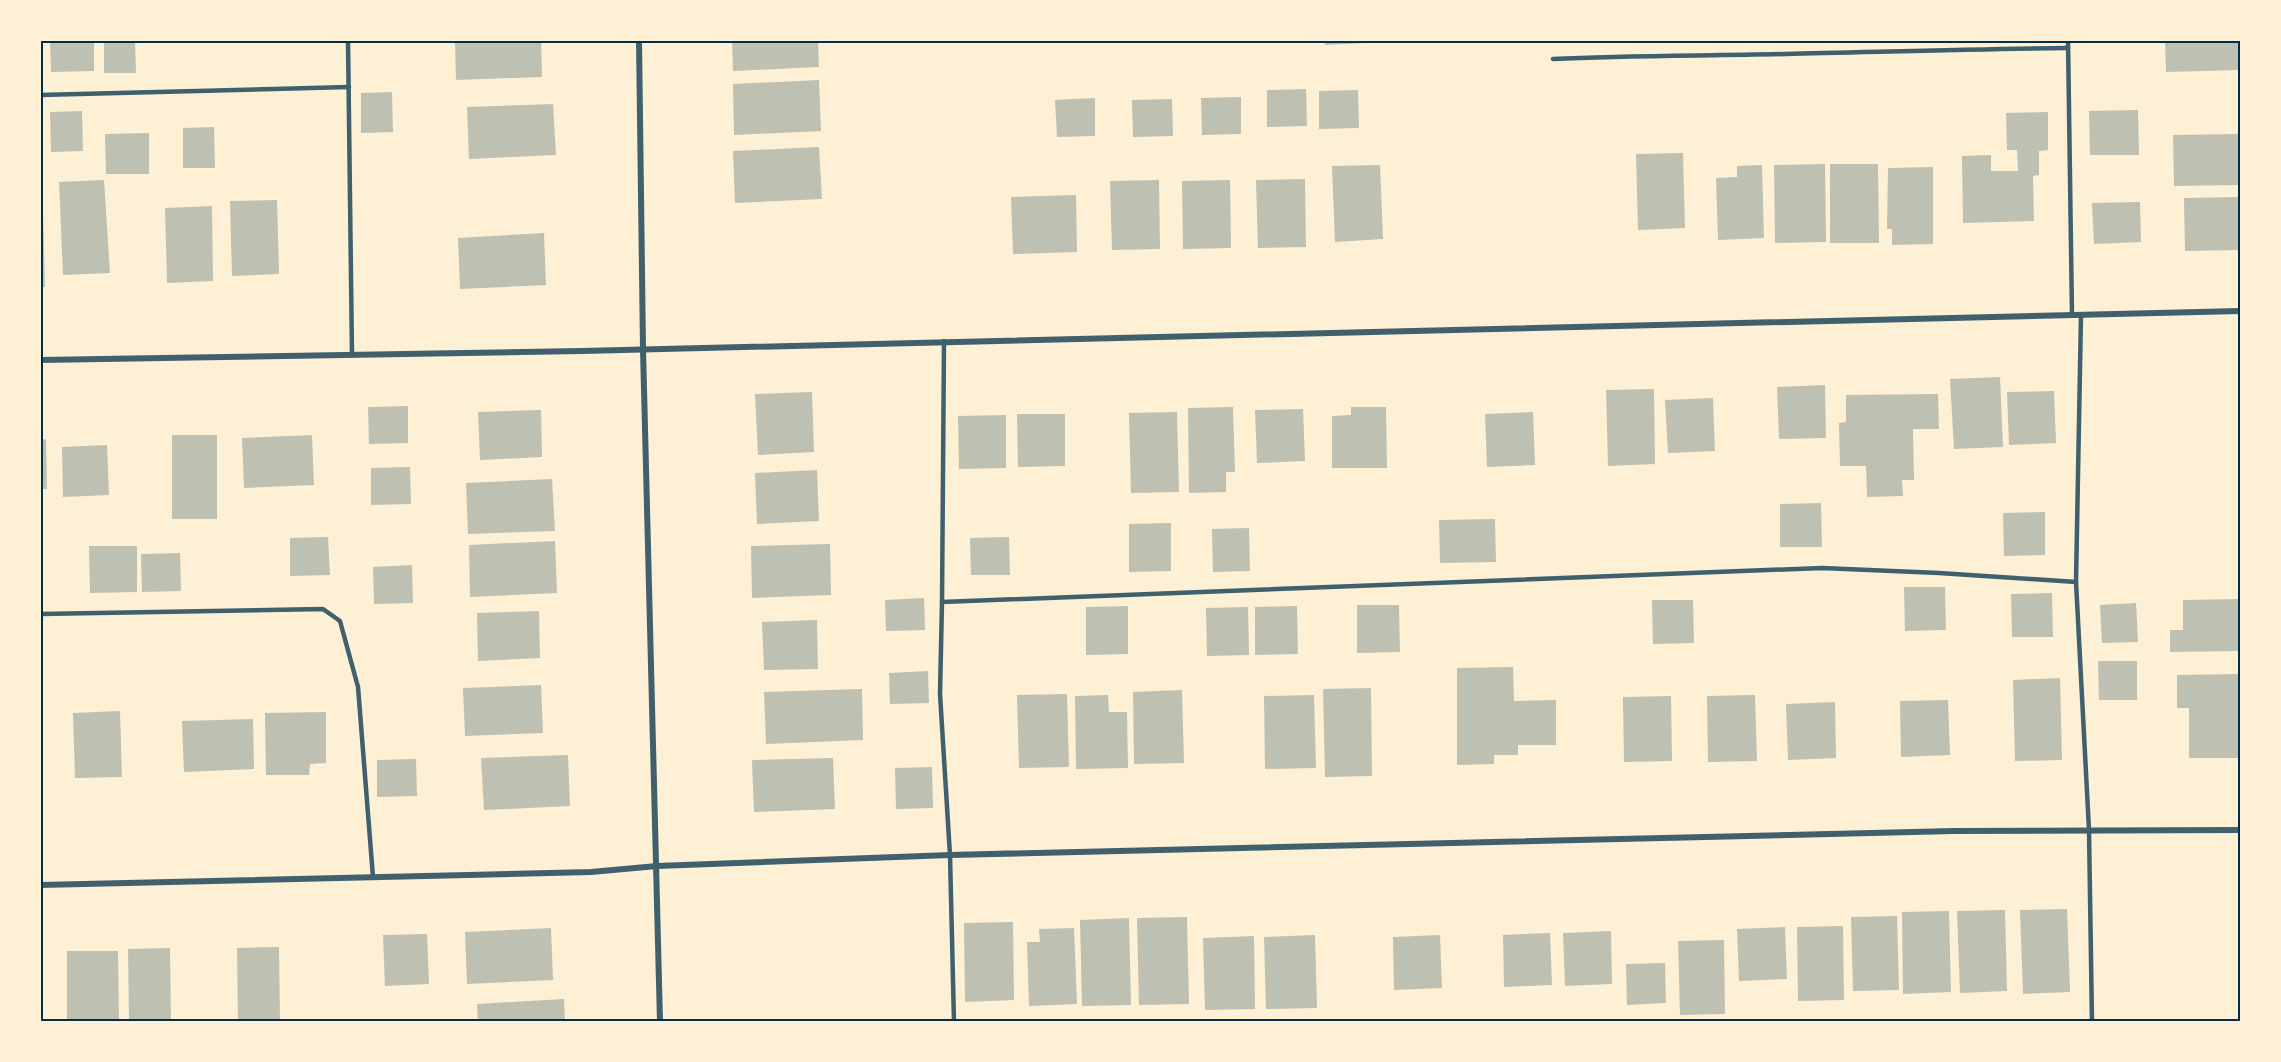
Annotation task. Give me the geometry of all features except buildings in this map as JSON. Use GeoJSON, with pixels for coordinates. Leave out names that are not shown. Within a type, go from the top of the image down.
{"type":"FeatureCollection","features":[{"type":"Feature","properties":{"kind":"street"},"geometry":{"type":"LineString","coordinates":[[639,40],[643,349],[660,1022]]}},
{"type":"Feature","properties":{"kind":"street"},"geometry":{"type":"LineString","coordinates":[[40,360],[643,349],[2241,311]]}},
{"type":"Feature","properties":{"kind":"street"},"geometry":{"type":"LineString","coordinates":[[40,885],[591,872],[657,866],[950,855],[1954,831],[2241,830]]}},
{"type":"Feature","properties":{"kind":"lane"},"geometry":{"type":"LineString","coordinates":[[348,40],[352,355]]}},
{"type":"Feature","properties":{"kind":"lane"},"geometry":{"type":"LineString","coordinates":[[2068,40],[2072,315]]}},
{"type":"Feature","properties":{"kind":"lane"},"geometry":{"type":"LineString","coordinates":[[1553,59],[1928,49],[2068,48]]}},
{"type":"Feature","properties":{"kind":"lane"},"geometry":{"type":"LineString","coordinates":[[40,95],[349,87]]}},
{"type":"Feature","properties":{"kind":"lane"},"geometry":{"type":"LineString","coordinates":[[2081,315],[2076,582],[2089,830],[2092,1022]]}},
{"type":"Feature","properties":{"kind":"lane"},"geometry":{"type":"LineString","coordinates":[[944,341],[940,694],[950,855],[954,1022]]}},
{"type":"Feature","properties":{"kind":"lane"},"geometry":{"type":"LineString","coordinates":[[942,602],[1822,568],[2076,582]]}},
{"type":"Feature","properties":{"kind":"lane"},"geometry":{"type":"LineString","coordinates":[[40,614],[323,609],[340,621],[358,687],[373,878]]}}]}
